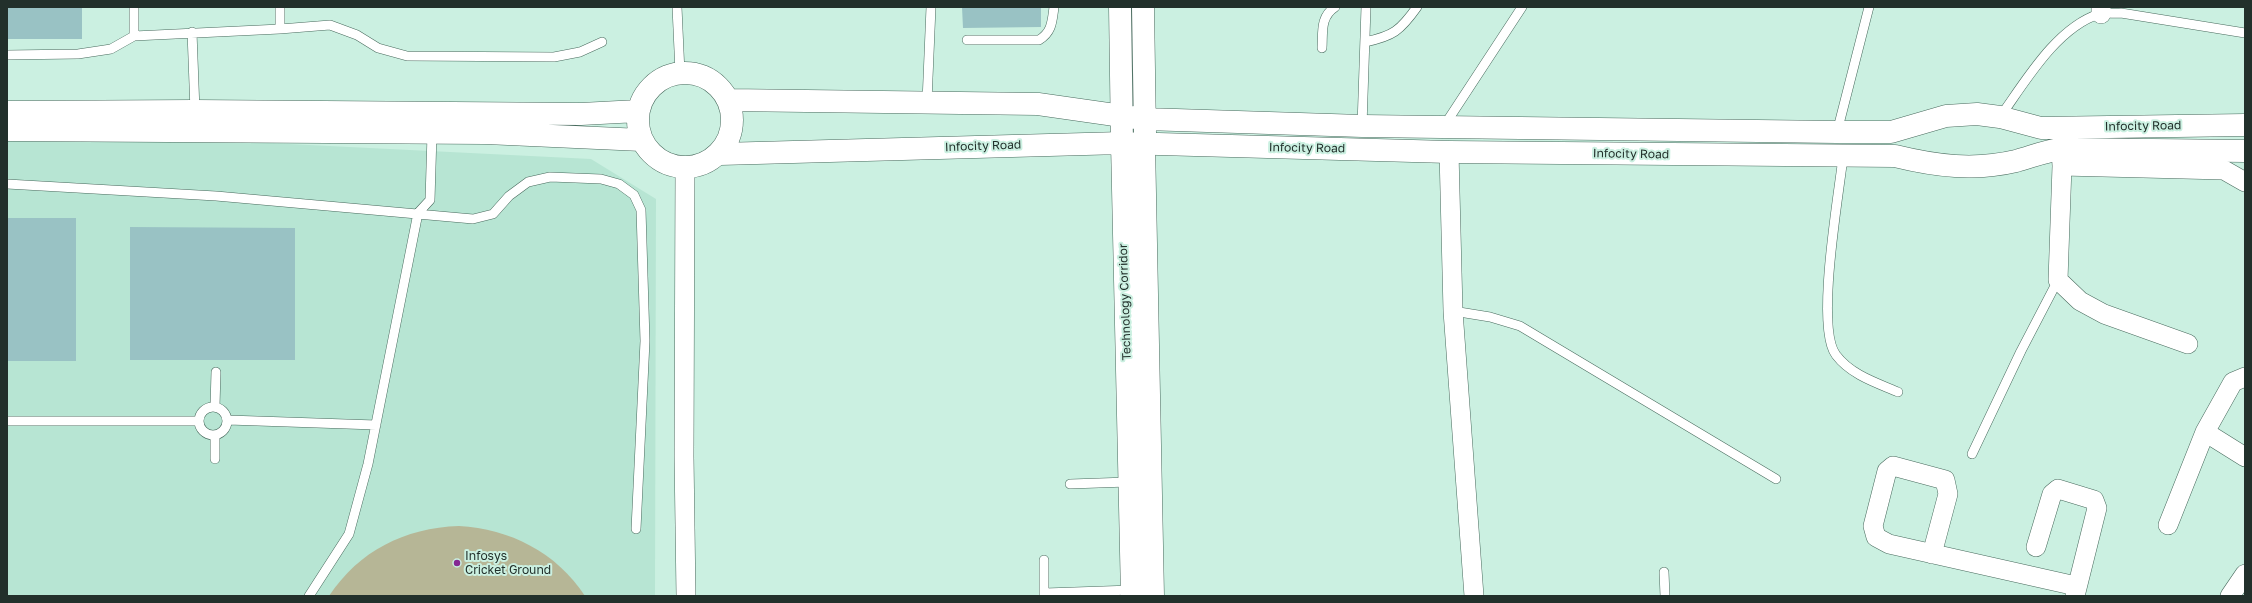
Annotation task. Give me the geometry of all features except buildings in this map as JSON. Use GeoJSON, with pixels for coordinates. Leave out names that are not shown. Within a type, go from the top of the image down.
{"type":"FeatureCollection","features":[{"type":"Feature","properties":{"kind":"street","name":"Technology Corridor"},"geometry":{"type":"LineString","coordinates":[[1120,7],[1128,482],[1132,593]]}},
{"type":"Feature","properties":{"kind":"street"},"geometry":{"type":"LineString","coordinates":[[1144,7],[1144,144],[1152,596]]}},
{"type":"Feature","properties":{"kind":"street"},"geometry":{"type":"LineString","coordinates":[[680,73],[698,74],[711,80],[721,89],[729,100],[733,114],[733,128],[728,142],[720,154],[709,162],[698,166],[684,168],[672,166],[660,161],[650,152],[642,140],[638,126],[638,111],[644,97],[652,86],[662,79],[680,73]]}},
{"type":"Feature","properties":{"kind":"street","name":"Infocity Road"},"geometry":{"type":"LineString","coordinates":[[729,100],[1038,104],[1145,119],[1362,126],[1891,132],[1946,116],[1977,114],[2000,117],[2041,128],[2245,125]]}},
{"type":"Feature","properties":{"kind":"street"},"geometry":{"type":"LineString","coordinates":[[7,112],[195,110],[581,114],[638,111]]}},
{"type":"Feature","properties":{"kind":"street"},"geometry":{"type":"LineString","coordinates":[[2041,128],[2055,156],[2058,280],[2080,301],[2104,314],[2188,344]]}},
{"type":"Feature","properties":{"kind":"street"},"geometry":{"type":"LineString","coordinates":[[7,130],[486,134],[642,140]]}},
{"type":"Feature","properties":{"kind":"street"},"geometry":{"type":"LineString","coordinates":[[1891,132],[1889,144],[1890,150],[1895,156]]}},
{"type":"Feature","properties":{"kind":"street","name":"Infocity Road"},"geometry":{"type":"LineString","coordinates":[[720,154],[1122,143],[1449,152],[1843,157],[1895,156],[1926,164],[1959,168],[2055,156],[2245,151]]}},
{"type":"Feature","properties":{"kind":"street"},"geometry":{"type":"LineString","coordinates":[[1449,152],[1453,311],[1474,596]]}},
{"type":"Feature","properties":{"kind":"street"},"geometry":{"type":"LineString","coordinates":[[2055,156],[2224,170],[2245,182]]}},
{"type":"Feature","properties":{"kind":"street"},"geometry":{"type":"LineString","coordinates":[[684,168],[684,456],[686,596]]}},
{"type":"Feature","properties":{"kind":"street"},"geometry":{"type":"LineString","coordinates":[[2168,525],[2205,432],[2233,382],[2245,377]]}},
{"type":"Feature","properties":{"kind":"street"},"geometry":{"type":"LineString","coordinates":[[2205,432],[2245,457]]}},
{"type":"Feature","properties":{"kind":"street"},"geometry":{"type":"LineString","coordinates":[[1932,554],[1948,494],[1945,480],[1893,466],[1887,471],[1873,526],[1876,537],[1889,544],[2075,591],[2097,508],[2094,500],[2058,489],[2055,490],[2036,547]]}},
{"type":"Feature","properties":{"kind":"street"},"geometry":{"type":"LineString","coordinates":[[2230,596],[2245,574]]}},
{"type":"Feature","properties":{"kind":"lane"},"geometry":{"type":"LineString","coordinates":[[134,7],[134,36]]}},
{"type":"Feature","properties":{"kind":"lane"},"geometry":{"type":"LineString","coordinates":[[280,7],[280,29]]}},
{"type":"Feature","properties":{"kind":"lane"},"geometry":{"type":"LineString","coordinates":[[677,7],[680,73]]}},
{"type":"Feature","properties":{"kind":"lane"},"geometry":{"type":"LineString","coordinates":[[927,102],[931,7]]}},
{"type":"Feature","properties":{"kind":"lane"},"geometry":{"type":"LineString","coordinates":[[967,40],[1038,40],[1047,35],[1051,27],[1054,7]]}},
{"type":"Feature","properties":{"kind":"lane"},"geometry":{"type":"LineString","coordinates":[[1322,48],[1323,21],[1327,14],[1335,7]]}},
{"type":"Feature","properties":{"kind":"lane"},"geometry":{"type":"LineString","coordinates":[[1362,126],[1366,7]]}},
{"type":"Feature","properties":{"kind":"lane"},"geometry":{"type":"LineString","coordinates":[[1365,42],[1386,38],[1393,33],[1417,7]]}},
{"type":"Feature","properties":{"kind":"lane"},"geometry":{"type":"LineString","coordinates":[[1444,127],[1522,7]]}},
{"type":"Feature","properties":{"kind":"lane"},"geometry":{"type":"LineString","coordinates":[[1837,132],[1869,7]]}},
{"type":"Feature","properties":{"kind":"lane"},"geometry":{"type":"LineString","coordinates":[[2000,117],[2038,63],[2064,36],[2101,10],[2245,33]]}},
{"type":"Feature","properties":{"kind":"lane"},"geometry":{"type":"LineString","coordinates":[[7,55],[78,54],[111,49],[134,36],[330,25],[357,35],[378,48],[408,56],[554,58],[580,52],[602,42]]}},
{"type":"Feature","properties":{"kind":"lane"},"geometry":{"type":"LineString","coordinates":[[192,32],[195,110]]}},
{"type":"Feature","properties":{"kind":"lane"},"geometry":{"type":"LineString","coordinates":[[309,596],[349,534],[368,464],[418,213],[430,200],[432,134]]}},
{"type":"Feature","properties":{"kind":"lane"},"geometry":{"type":"LineString","coordinates":[[1843,157],[1830,273],[1827,313],[1828,336],[1836,355],[1860,376],[1898,392]]}},
{"type":"Feature","properties":{"kind":"lane"},"geometry":{"type":"LineString","coordinates":[[7,184],[216,196],[473,219],[493,214],[509,196],[528,182],[550,177],[601,179],[619,184],[634,195],[641,210],[645,341],[636,529]]}},
{"type":"Feature","properties":{"kind":"lane"},"geometry":{"type":"LineString","coordinates":[[1972,454],[2058,280]]}},
{"type":"Feature","properties":{"kind":"lane"},"geometry":{"type":"LineString","coordinates":[[1453,311],[1490,317],[1520,326],[1776,479]]}},
{"type":"Feature","properties":{"kind":"lane"},"geometry":{"type":"LineString","coordinates":[[215,406],[216,372]]}},
{"type":"Feature","properties":{"kind":"lane"},"geometry":{"type":"LineString","coordinates":[[215,406],[226,414],[228,420],[225,430],[216,436],[206,434],[200,426],[199,421],[204,410],[215,406]]}},
{"type":"Feature","properties":{"kind":"lane"},"geometry":{"type":"LineString","coordinates":[[228,420],[376,425]]}},
{"type":"Feature","properties":{"kind":"lane"},"geometry":{"type":"LineString","coordinates":[[7,421],[199,421]]}},
{"type":"Feature","properties":{"kind":"lane"},"geometry":{"type":"LineString","coordinates":[[215,459],[216,436]]}},
{"type":"Feature","properties":{"kind":"lane"},"geometry":{"type":"LineString","coordinates":[[1070,484],[1128,482]]}},
{"type":"Feature","properties":{"kind":"lane"},"geometry":{"type":"LineString","coordinates":[[1044,560],[1044,595],[1132,593]]}},
{"type":"Feature","properties":{"kind":"lane"},"geometry":{"type":"LineString","coordinates":[[1664,572],[1665,596]]}},
{"type":"Feature","properties":{"kind":"shaded area"},"geometry":{"type":"Polygon","coordinates":[[[7,130],[591,159],[656,199],[655,596],[7,596],[7,130]]]}},
{"type":"Feature","properties":{"kind":"shaded area","name":"Infosys Cricket Ground"},"geometry":{"type":"Polygon","coordinates":[[[459,526],[496,532],[514,538],[530,546],[546,555],[560,567],[573,580],[585,596],[329,596],[354,566],[385,545],[420,531],[459,526]]]}},
{"type":"Feature","properties":{"kind":"place","name":"Infosys Cricket Ground"},"geometry":{"type":"Point","coordinates":[457,563]}}]}
